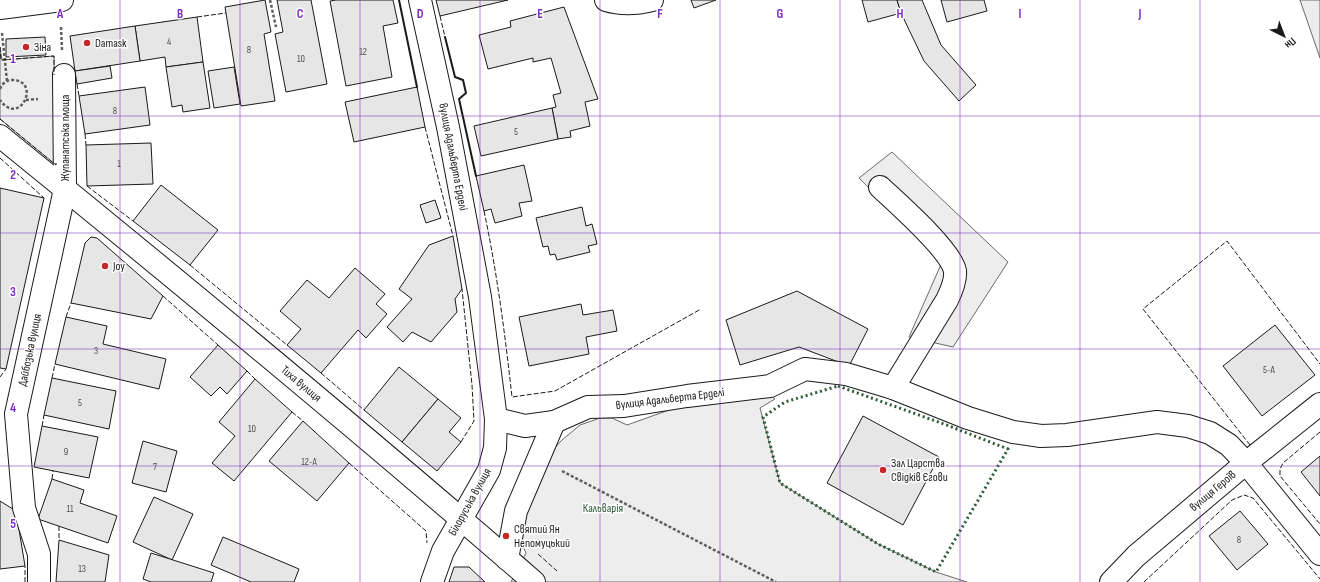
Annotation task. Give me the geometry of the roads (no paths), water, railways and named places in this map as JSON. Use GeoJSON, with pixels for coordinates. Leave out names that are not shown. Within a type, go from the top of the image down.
{"type":"FeatureCollection","features":[{"type":"Feature","properties":{"kind":"street"},"geometry":{"type":"LineString","coordinates":[[0,8],[62,0]]}},
{"type":"Feature","properties":{"kind":"street","name":"вулиця Адальберта Ерделі"},"geometry":{"type":"LineString","coordinates":[[420,0],[448,127],[480,297],[496,419],[525,426],[554,422],[588,407],[624,406],[687,396],[770,386],[805,369],[846,374],[893,388],[968,418],[1013,432],[1040,436],[1067,435],[1158,422],[1188,426],[1210,433],[1229,445],[1246,463],[1320,554]]}},
{"type":"Feature","properties":{"kind":"street"},"geometry":{"type":"LineString","coordinates":[[606,0],[616,3],[639,3],[652,0]]}},
{"type":"Feature","properties":{"kind":"street","name":"Жупанатська площа"},"geometry":{"type":"LineString","coordinates":[[64,75],[65,189]]}},
{"type":"Feature","properties":{"kind":"street","name":"Жупанатська площа"},"geometry":{"type":"LineString","coordinates":[[0,136],[65,189]]}},
{"type":"Feature","properties":{"kind":"street"},"geometry":{"type":"LineString","coordinates":[[880,187],[950,258],[955,271],[953,286],[947,300],[893,388]]}},
{"type":"Feature","properties":{"kind":"street","name":"Дайбозька вулиця"},"geometry":{"type":"LineString","coordinates":[[39,582],[38,554],[24,508],[8,419],[65,189]]}},
{"type":"Feature","properties":{"kind":"street","name":"Тиха вулиця"},"geometry":{"type":"LineString","coordinates":[[65,189],[243,335],[534,582]]}},
{"type":"Feature","properties":{"kind":"street","name":"вулиця Героїв"},"geometry":{"type":"LineString","coordinates":[[1111,582],[1136,556],[1246,463],[1320,404]]}},
{"type":"Feature","properties":{"kind":"street","name":"Білоруська вулиця"},"geometry":{"type":"LineString","coordinates":[[432,582],[443,551],[476,496],[489,470],[495,448],[496,419]]}},
{"type":"Feature","properties":{"kind":"street"},"geometry":{"type":"LineString","coordinates":[[507,559],[516,511],[554,422]]}},
{"type":"Feature","properties":{"kind":"place","name":"Damask"},"geometry":{"type":"Point","coordinates":[87,43]}},
{"type":"Feature","properties":{"kind":"place","name":"Зіна"},"geometry":{"type":"Point","coordinates":[26,47]}},
{"type":"Feature","properties":{"kind":"place","name":"Joy"},"geometry":{"type":"Point","coordinates":[105,266]}},
{"type":"Feature","properties":{"kind":"place","name":"Зал Царства Свідків Єгови"},"geometry":{"type":"Point","coordinates":[883,470]}},
{"type":"Feature","properties":{"kind":"place","name":"Святий Ян Непомуцький"},"geometry":{"type":"Point","coordinates":[506,536]}},
{"type":"Feature","properties":{"kind":"park label","name":"Кальварія"},"geometry":{"type":"Point","coordinates":[603,508]}}]}
